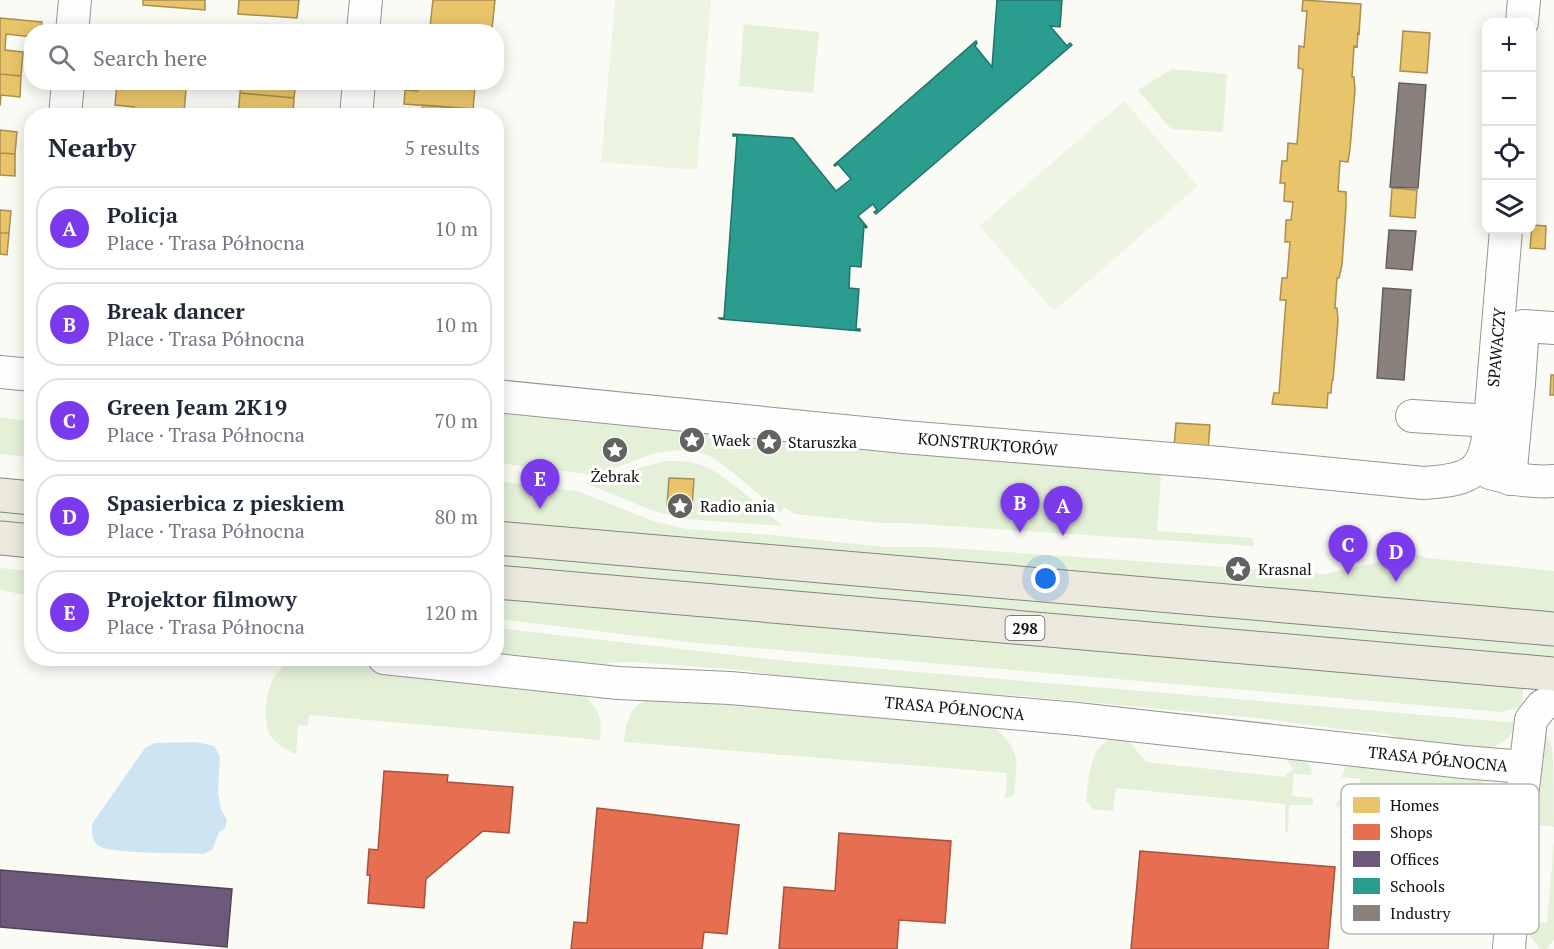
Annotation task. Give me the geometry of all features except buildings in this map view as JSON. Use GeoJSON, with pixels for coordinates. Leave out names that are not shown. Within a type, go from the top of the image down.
{"type":"FeatureCollection","features":[{"type":"Feature","properties":{"kind":"main road"},"geometry":{"type":"LineString","coordinates":[[0,495],[24,497]]}},
{"type":"Feature","properties":{"kind":"main road"},"geometry":{"type":"LineString","coordinates":[[0,538],[24,540]]}},
{"type":"Feature","properties":{"kind":"main road"},"geometry":{"type":"LineString","coordinates":[[504,539],[1554,629]]}},
{"type":"Feature","properties":{"kind":"main road","name":"298"},"geometry":{"type":"LineString","coordinates":[[504,583],[1554,674]]}},
{"type":"Feature","properties":{"kind":"street"},"geometry":{"type":"LineString","coordinates":[[73,24],[75,0]]}},
{"type":"Feature","properties":{"kind":"street"},"geometry":{"type":"LineString","coordinates":[[364,24],[366,0]]}},
{"type":"Feature","properties":{"kind":"street"},"geometry":{"type":"LineString","coordinates":[[1522,18],[1524,0]]}},
{"type":"Feature","properties":{"kind":"street"},"geometry":{"type":"LineString","coordinates":[[66,108],[67,90]]}},
{"type":"Feature","properties":{"kind":"street"},"geometry":{"type":"LineString","coordinates":[[357,108],[358,90]]}},
{"type":"Feature","properties":{"kind":"street","name":"SPAWACZY"},"geometry":{"type":"LineString","coordinates":[[1506,234],[1506,382],[1510,479]]}},
{"type":"Feature","properties":{"kind":"street"},"geometry":{"type":"LineString","coordinates":[[1554,328],[1523,326],[1506,382],[1490,422],[1488,447],[1484,459],[1475,469],[1510,479],[1539,483],[1554,482]]}},
{"type":"Feature","properties":{"kind":"street"},"geometry":{"type":"LineString","coordinates":[[0,372],[24,374]]}},
{"type":"Feature","properties":{"kind":"street","name":"KONSTRUKTORÓW"},"geometry":{"type":"LineString","coordinates":[[504,397],[904,437],[1220,463],[1423,483],[1463,477],[1475,469]]}},
{"type":"Feature","properties":{"kind":"street"},"geometry":{"type":"LineString","coordinates":[[1412,416],[1490,422]]}},
{"type":"Feature","properties":{"kind":"street","name":"TRASA PÓŁNOCNA"},"geometry":{"type":"LineString","coordinates":[[459,666],[618,683],[730,688],[1077,719],[1525,767]]}},
{"type":"Feature","properties":{"kind":"street"},"geometry":{"type":"LineString","coordinates":[[1524,784],[1531,720],[1542,706],[1554,699]]}},
{"type":"Feature","properties":{"kind":"street"},"geometry":{"type":"LineString","coordinates":[[1509,949],[1510,934]]}},
{"type":"Feature","properties":{"kind":"green space"},"geometry":{"type":"Polygon","coordinates":[[[615,0],[711,0],[697,170],[601,162],[615,0]]]}},
{"type":"Feature","properties":{"kind":"green space"},"geometry":{"type":"Polygon","coordinates":[[[744,24],[819,32],[813,93],[739,86],[744,24]]]}},
{"type":"Feature","properties":{"kind":"green space"},"geometry":{"type":"Polygon","coordinates":[[[1172,69],[1227,74],[1223,132],[1171,129],[1138,90],[1172,69]]]}},
{"type":"Feature","properties":{"kind":"green space"},"geometry":{"type":"Polygon","coordinates":[[[1124,101],[1198,186],[1054,311],[979,226],[1124,101]]]}},
{"type":"Feature","properties":{"kind":"green space"},"geometry":{"type":"Polygon","coordinates":[[[504,411],[1161,474],[1157,531],[1253,538],[1254,546],[882,523],[795,514],[784,507],[781,513],[725,466],[706,454],[679,450],[655,453],[596,475],[504,464],[504,411]]]}},
{"type":"Feature","properties":{"kind":"green space"},"geometry":{"type":"Polygon","coordinates":[[[0,417],[24,421],[24,456],[0,454],[0,417]]]}},
{"type":"Feature","properties":{"kind":"green space"},"geometry":{"type":"Polygon","coordinates":[[[668,461],[693,463],[712,470],[733,484],[783,526],[685,519],[651,510],[585,483],[612,481],[641,467],[668,461]]]}},
{"type":"Feature","properties":{"kind":"green space"},"geometry":{"type":"Polygon","coordinates":[[[504,482],[577,491],[656,522],[687,529],[885,547],[933,547],[1325,574],[1414,554],[1428,558],[1554,571],[1554,614],[504,522],[504,482]]]}},
{"type":"Feature","properties":{"kind":"green space"},"geometry":{"type":"Polygon","coordinates":[[[0,509],[24,511],[24,524],[0,522],[0,509]]]}},
{"type":"Feature","properties":{"kind":"green space"},"geometry":{"type":"Polygon","coordinates":[[[504,553],[1554,646],[1554,657],[504,567],[504,553]]]}},
{"type":"Feature","properties":{"kind":"green space"},"geometry":{"type":"Polygon","coordinates":[[[0,568],[24,570],[24,595],[0,590],[0,568]]]}},
{"type":"Feature","properties":{"kind":"green space"},"geometry":{"type":"Polygon","coordinates":[[[504,596],[1523,687],[1523,706],[1501,712],[697,643],[504,620],[504,596]]]}},
{"type":"Feature","properties":{"kind":"green space"},"geometry":{"type":"Polygon","coordinates":[[[504,629],[787,661],[1519,723],[1508,738],[1490,750],[1403,748],[1394,736],[1385,733],[1266,719],[1023,696],[982,694],[941,699],[831,690],[783,676],[741,670],[633,662],[610,663],[590,668],[504,659],[504,629]]]}},
{"type":"Feature","properties":{"kind":"green space"},"geometry":{"type":"Polygon","coordinates":[[[285,666],[377,666],[584,694],[599,715],[600,740],[309,715],[308,726],[298,725],[296,754],[275,741],[266,724],[268,694],[278,671],[285,666]]]}},
{"type":"Feature","properties":{"kind":"green space"},"geometry":{"type":"Polygon","coordinates":[[[652,697],[989,724],[1007,740],[1015,755],[1014,795],[1005,799],[1007,773],[624,742],[630,715],[639,704],[652,697]]]}},
{"type":"Feature","properties":{"kind":"green space"},"geometry":{"type":"Polygon","coordinates":[[[1544,732],[1551,743],[1553,756],[1554,827],[1539,825],[1539,784],[1537,784],[1544,732]]]}},
{"type":"Feature","properties":{"kind":"green space"},"geometry":{"type":"Polygon","coordinates":[[[1125,736],[1146,762],[1284,777],[1293,769],[1285,757],[1305,759],[1311,768],[1312,775],[1294,774],[1292,796],[1313,798],[1313,805],[1289,805],[1288,832],[1285,833],[1285,804],[1116,788],[1113,811],[1093,809],[1086,801],[1093,759],[1104,743],[1113,738],[1125,736]]]}},
{"type":"Feature","properties":{"kind":"green space"},"geometry":{"type":"Polygon","coordinates":[[[1350,765],[1479,777],[1488,784],[1360,784],[1360,779],[1341,777],[1345,768],[1350,765]]]}},
{"type":"Feature","properties":{"kind":"green space"},"geometry":{"type":"Polygon","coordinates":[[[1338,800],[1341,800],[1341,808],[1336,807],[1338,800]]]}},
{"type":"Feature","properties":{"kind":"green space"},"geometry":{"type":"Polygon","coordinates":[[[1554,841],[1554,940],[1547,949],[1540,949],[1529,934],[1539,934],[1539,923],[1547,923],[1554,841]]]}},
{"type":"Feature","properties":{"kind":"water"},"geometry":{"type":"Polygon","coordinates":[[[196,742],[214,746],[220,756],[218,792],[221,809],[227,820],[212,850],[204,854],[132,852],[106,849],[96,844],[92,836],[92,824],[145,748],[155,743],[196,742]]]}},
{"type":"Feature","properties":{"kind":"place","name":"Waek"},"geometry":{"type":"Point","coordinates":[692,440]}},
{"type":"Feature","properties":{"kind":"place","name":"Staruszka"},"geometry":{"type":"Point","coordinates":[769,442]}},
{"type":"Feature","properties":{"kind":"place","name":"Żebrak"},"geometry":{"type":"Point","coordinates":[615,450]}},
{"type":"Feature","properties":{"kind":"place","name":"Radio ania"},"geometry":{"type":"Point","coordinates":[680,506]}},
{"type":"Feature","properties":{"kind":"place","name":"Projektor filmowy"},"geometry":{"type":"Point","coordinates":[540,509]}},
{"type":"Feature","properties":{"kind":"place","name":"Break dancer"},"geometry":{"type":"Point","coordinates":[1020,533]}},
{"type":"Feature","properties":{"kind":"place","name":"Policja"},"geometry":{"type":"Point","coordinates":[1063,536]}},
{"type":"Feature","properties":{"kind":"place","name":"Krasnal"},"geometry":{"type":"Point","coordinates":[1238,569]}},
{"type":"Feature","properties":{"kind":"place","name":"Green Jeam 2K19"},"geometry":{"type":"Point","coordinates":[1348,575]}},
{"type":"Feature","properties":{"kind":"place","name":"Spasierbica z pieskiem"},"geometry":{"type":"Point","coordinates":[1396,582]}}]}
